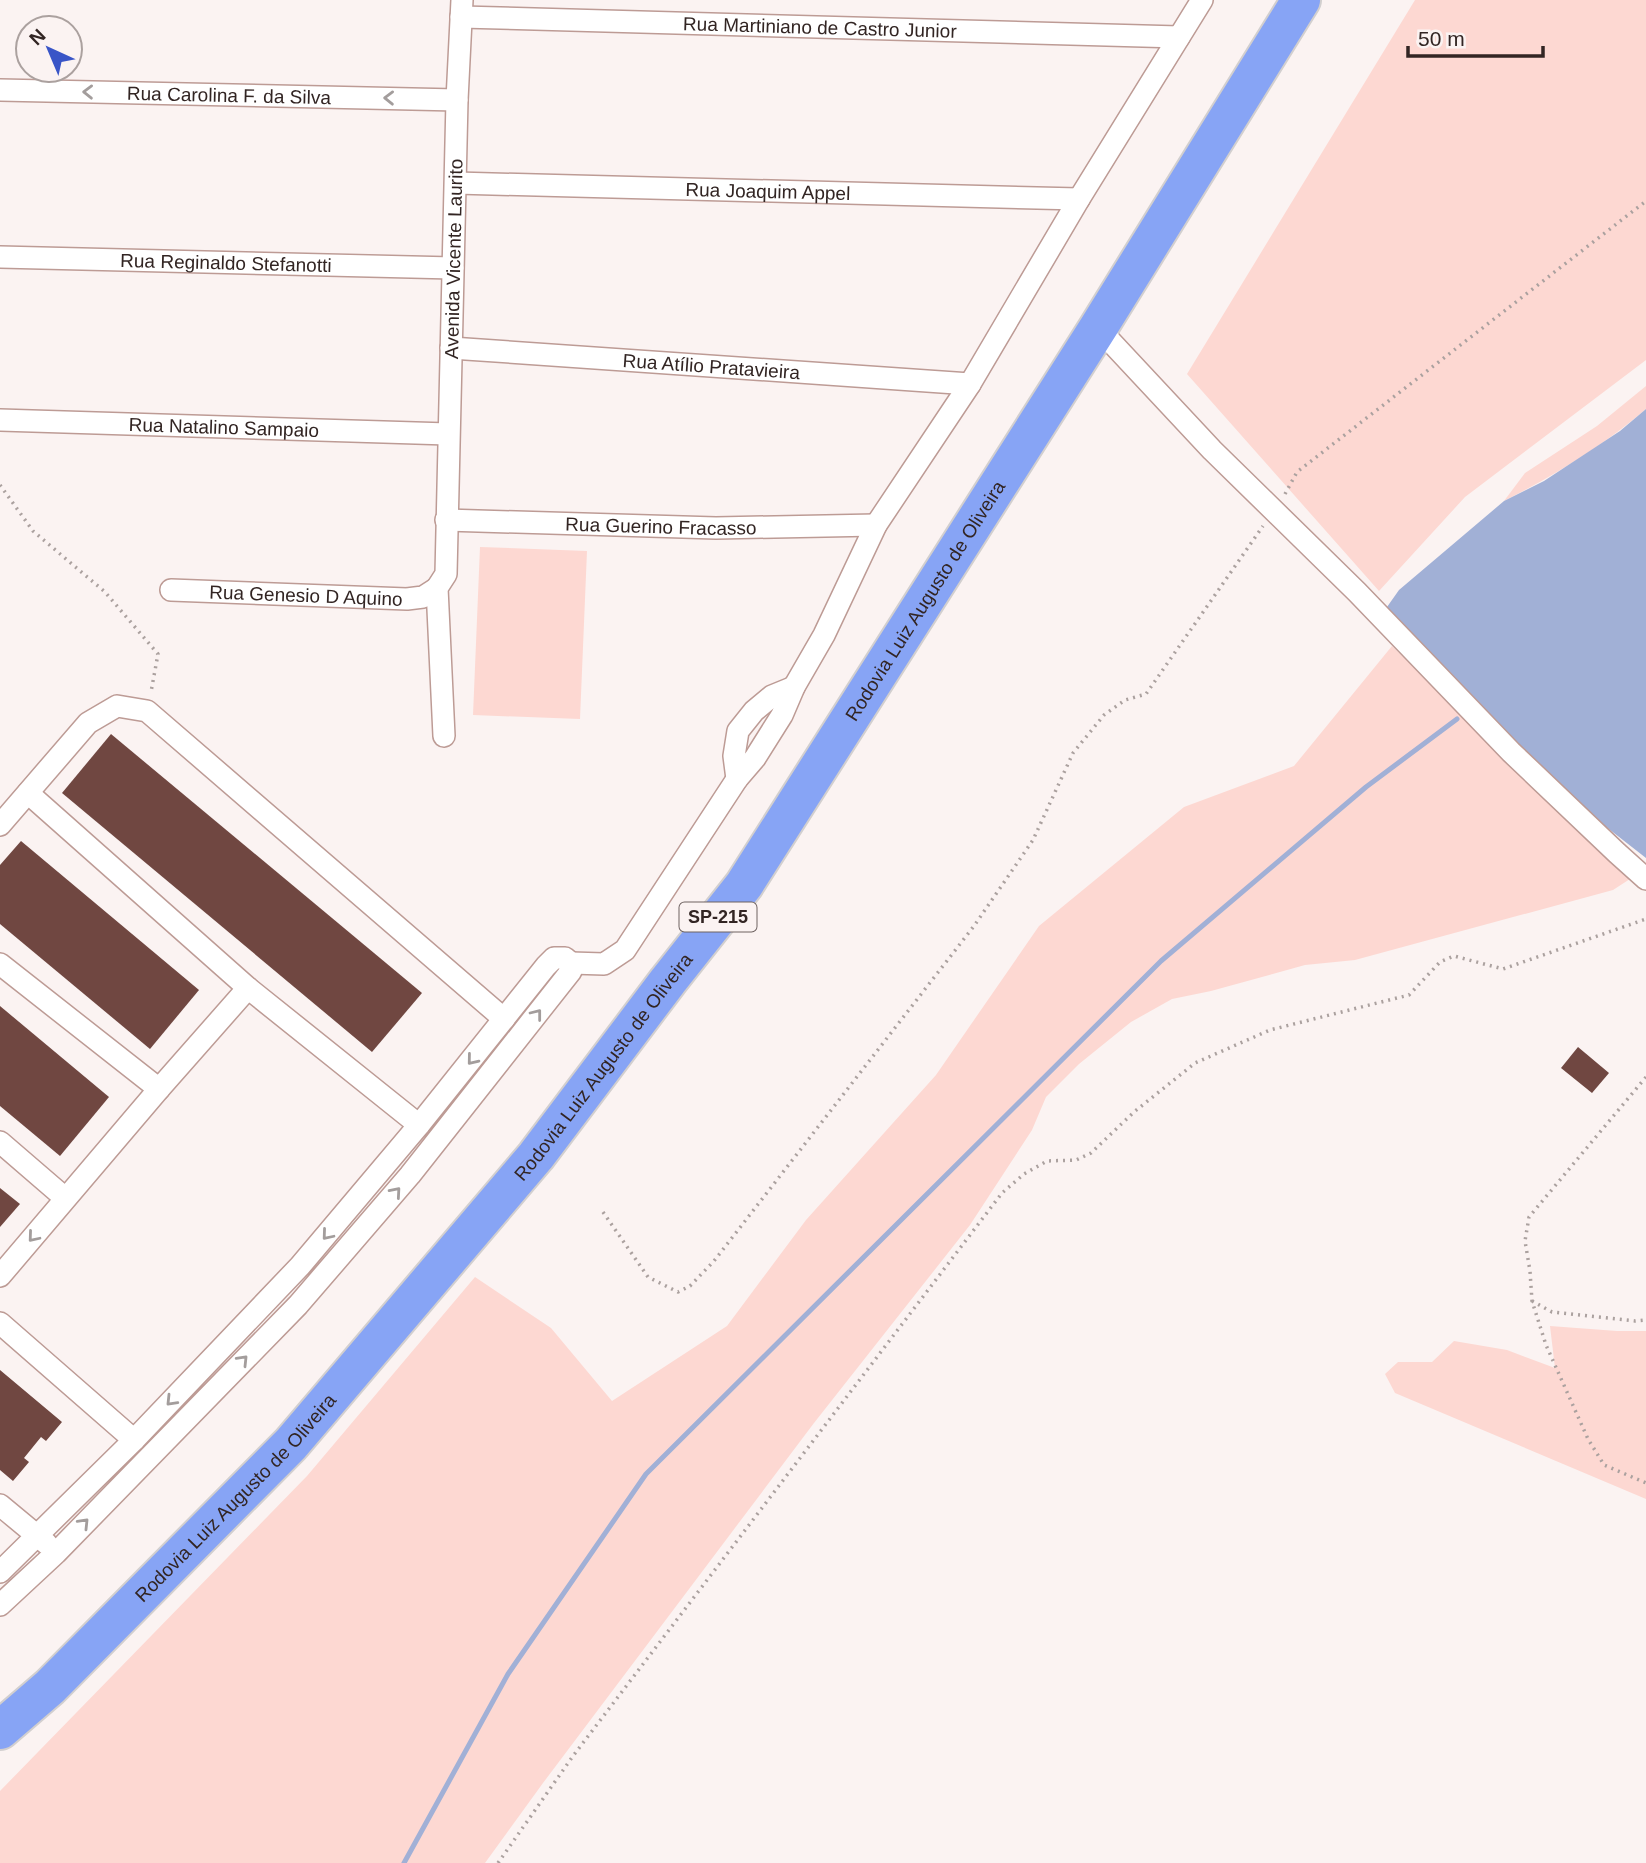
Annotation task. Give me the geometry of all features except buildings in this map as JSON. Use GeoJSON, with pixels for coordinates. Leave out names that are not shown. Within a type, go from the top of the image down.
{"type":"FeatureCollection","features":[{"type":"Feature","properties":{"kind":"highway","name":"Rodovia Luiz Augusto de Oliveira"},"geometry":{"type":"LineString","coordinates":[[0,1730],[51,1687],[291,1444],[536,1156],[744,885],[1098,327],[1301,0]]}},
{"type":"Feature","properties":{"kind":"street"},"geometry":{"type":"LineString","coordinates":[[0,1572],[134,1440],[300,1266],[554,958],[565,958],[571,963],[604,964],[625,950],[782,715],[794,687],[824,635],[876,525],[970,384],[1079,199],[1202,0]]}},
{"type":"Feature","properties":{"kind":"street","name":"Rua Martiniano de Castro Junior"},"geometry":{"type":"LineString","coordinates":[[462,9],[1179,37]]}},
{"type":"Feature","properties":{"kind":"street","name":"Avenida Vicente Laurito"},"geometry":{"type":"LineString","coordinates":[[444,736],[437,588],[446,574],[457,100],[462,9]]}},
{"type":"Feature","properties":{"kind":"street","name":"Rua Carolina F. da Silva"},"geometry":{"type":"LineString","coordinates":[[0,90],[457,100]]}},
{"type":"Feature","properties":{"kind":"street","name":"Rua Joaquim Appel"},"geometry":{"type":"LineString","coordinates":[[456,183],[1079,199]]}},
{"type":"Feature","properties":{"kind":"street","name":"Rua Reginaldo Stefanotti"},"geometry":{"type":"LineString","coordinates":[[0,257],[453,268]]}},
{"type":"Feature","properties":{"kind":"street"},"geometry":{"type":"LineString","coordinates":[[1098,327],[1212,450],[1357,592],[1511,752],[1646,878]]}},
{"type":"Feature","properties":{"kind":"street","name":"Rua Atílio Pratavieira"},"geometry":{"type":"LineString","coordinates":[[451,348],[970,384]]}},
{"type":"Feature","properties":{"kind":"street","name":"Rua Natalino Sampaio"},"geometry":{"type":"LineString","coordinates":[[0,420],[448,434]]}},
{"type":"Feature","properties":{"kind":"street","name":"Rua Guerino Fracasso"},"geometry":{"type":"LineString","coordinates":[[446,520],[716,528],[876,525]]}},
{"type":"Feature","properties":{"kind":"street","name":"Rua Genesio D Aquino"},"geometry":{"type":"LineString","coordinates":[[171,590],[407,599],[423,597],[437,588]]}},
{"type":"Feature","properties":{"kind":"street"},"geometry":{"type":"LineString","coordinates":[[737,779],[734,756],[738,731],[754,711],[772,696],[794,687]]}},
{"type":"Feature","properties":{"kind":"street"},"geometry":{"type":"LineString","coordinates":[[0,825],[88,723],[117,706],[148,711],[504,1019]]}},
{"type":"Feature","properties":{"kind":"street"},"geometry":{"type":"LineString","coordinates":[[28,793],[248,988],[419,1125]]}},
{"type":"Feature","properties":{"kind":"street"},"geometry":{"type":"LineString","coordinates":[[0,1605],[56,1553],[306,1295],[418,1165],[571,971],[571,963]]}},
{"type":"Feature","properties":{"kind":"street"},"geometry":{"type":"LineString","coordinates":[[0,964],[159,1089]]}},
{"type":"Feature","properties":{"kind":"street"},"geometry":{"type":"LineString","coordinates":[[0,1276],[248,988]]}},
{"type":"Feature","properties":{"kind":"street"},"geometry":{"type":"LineString","coordinates":[[0,1142],[65,1198]]}},
{"type":"Feature","properties":{"kind":"street"},"geometry":{"type":"LineString","coordinates":[[0,1323],[134,1440]]}},
{"type":"Feature","properties":{"kind":"street"},"geometry":{"type":"LineString","coordinates":[[0,1505],[56,1553]]}},
{"type":"Feature","properties":{"kind":"path"},"geometry":{"type":"LineString","coordinates":[[603,1212],[648,1277],[678,1292],[690,1286],[714,1261],[974,926],[1033,840],[1073,753],[1104,715],[1125,701],[1146,694],[1274,511],[1297,472],[1646,201]]}},
{"type":"Feature","properties":{"kind":"path"},"geometry":{"type":"LineString","coordinates":[[0,485],[33,531],[104,592],[158,654],[148,711]]}},
{"type":"Feature","properties":{"kind":"path"},"geometry":{"type":"LineString","coordinates":[[498,1863],[573,1756],[909,1313],[1002,1193],[1024,1174],[1047,1161],[1076,1160],[1091,1153],[1134,1112],[1195,1063],[1270,1030],[1409,995],[1440,962],[1454,956],[1503,969],[1646,919]]}},
{"type":"Feature","properties":{"kind":"path"},"geometry":{"type":"LineString","coordinates":[[1646,1077],[1529,1217],[1525,1241],[1531,1271],[1532,1301],[1546,1345],[1588,1439],[1604,1465],[1646,1483]]}},
{"type":"Feature","properties":{"kind":"path"},"geometry":{"type":"LineString","coordinates":[[1532,1301],[1552,1311],[1646,1320]]}},
{"type":"Feature","properties":{"kind":"shaded area"},"geometry":{"type":"Polygon","coordinates":[[[1415,0],[1646,0],[1646,360],[1465,497],[1379,591],[1187,374],[1415,0]]]}},
{"type":"Feature","properties":{"kind":"shaded area"},"geometry":{"type":"Polygon","coordinates":[[[1646,386],[1646,409],[1630,423],[1578,459],[1504,501],[1525,473],[1597,426],[1646,386]]]}},
{"type":"Feature","properties":{"kind":"shaded area"},"geometry":{"type":"Polygon","coordinates":[[[480,547],[587,551],[580,719],[473,715],[480,547]]]}},
{"type":"Feature","properties":{"kind":"shaded area"},"geometry":{"type":"Polygon","coordinates":[[[1392,646],[1630,879],[1613,890],[1355,960],[1305,965],[1172,999],[1131,1022],[1079,1064],[1046,1097],[1032,1130],[970,1225],[814,1423],[485,1863],[0,1863],[0,1791],[307,1476],[475,1277],[551,1328],[612,1401],[727,1326],[806,1220],[936,1075],[1039,926],[1184,807],[1294,766],[1392,646]]]}},
{"type":"Feature","properties":{"kind":"shaded area"},"geometry":{"type":"Polygon","coordinates":[[[1550,1326],[1646,1331],[1646,1499],[1395,1393],[1385,1374],[1398,1362],[1432,1362],[1454,1341],[1507,1350],[1555,1368],[1550,1326]]]}},
{"type":"Feature","properties":{"kind":"water"},"geometry":{"type":"Polygon","coordinates":[[[1646,409],[1646,858],[1546,780],[1398,633],[1387,607],[1399,590],[1504,501],[1544,481],[1620,431],[1646,409]]]}},
{"type":"Feature","properties":{"kind":"waterway"},"geometry":{"type":"LineString","coordinates":[[404,1863],[508,1674],[646,1474],[1161,961],[1366,787],[1457,719]]}}]}
